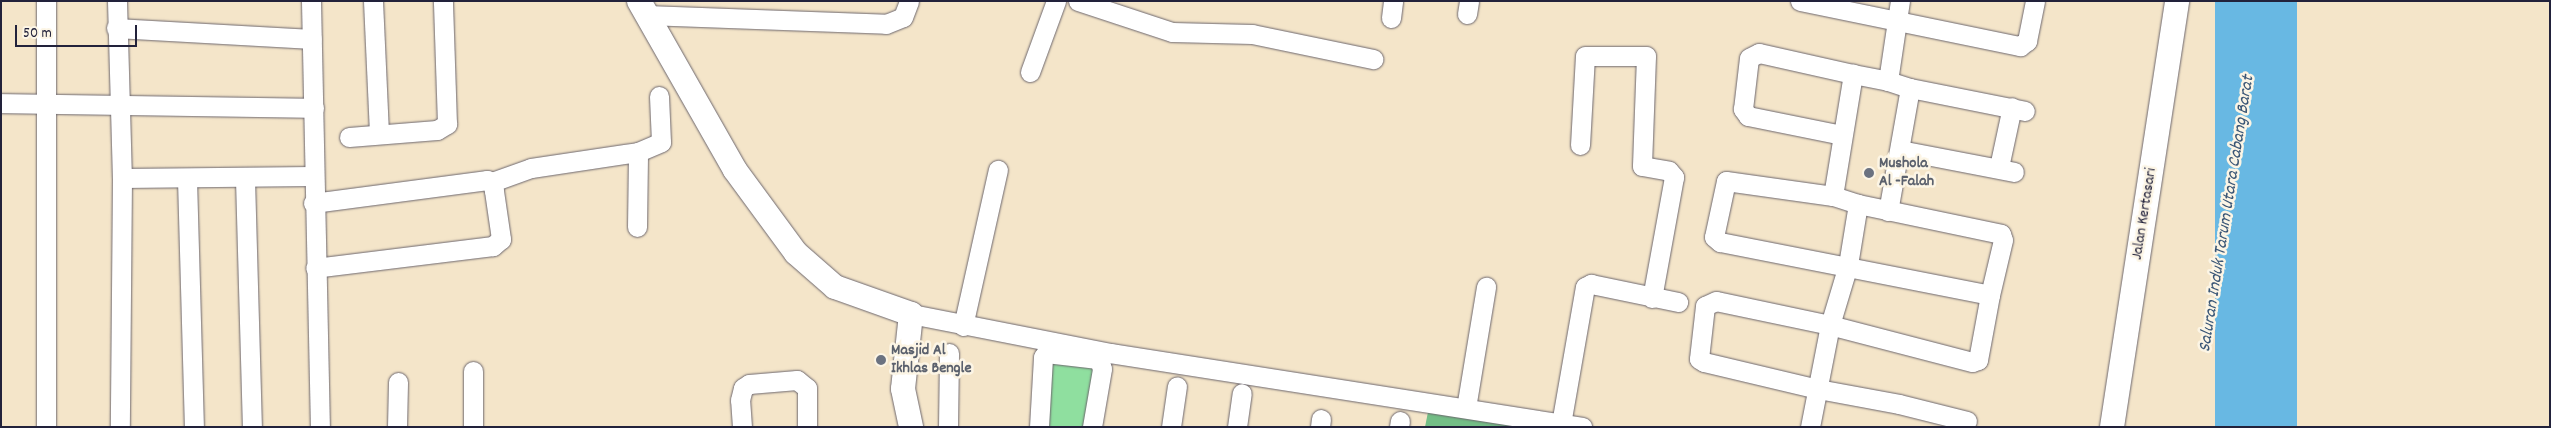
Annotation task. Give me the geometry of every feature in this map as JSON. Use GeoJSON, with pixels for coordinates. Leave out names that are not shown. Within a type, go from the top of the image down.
{"type":"FeatureCollection","features":[{"type":"Feature","properties":{"kind":"street"},"geometry":{"type":"LineString","coordinates":[[46,1],[46,427]]}},
{"type":"Feature","properties":{"kind":"street"},"geometry":{"type":"LineString","coordinates":[[116,1],[118,106],[122,178],[120,427]]}},
{"type":"Feature","properties":{"kind":"street"},"geometry":{"type":"LineString","coordinates":[[311,1],[314,108],[312,176],[320,427]]}},
{"type":"Feature","properties":{"kind":"street"},"geometry":{"type":"LineString","coordinates":[[373,1],[379,134]]}},
{"type":"Feature","properties":{"kind":"street"},"geometry":{"type":"LineString","coordinates":[[348,137],[437,130],[447,124],[443,1]]}},
{"type":"Feature","properties":{"kind":"street"},"geometry":{"type":"LineString","coordinates":[[642,8],[886,24],[903,17],[909,1]]}},
{"type":"Feature","properties":{"kind":"street"},"geometry":{"type":"LineString","coordinates":[[1030,72],[1056,1]]}},
{"type":"Feature","properties":{"kind":"street"},"geometry":{"type":"LineString","coordinates":[[1078,1],[1172,32],[1252,34],[1373,59]]}},
{"type":"Feature","properties":{"kind":"street"},"geometry":{"type":"LineString","coordinates":[[1800,1],[2020,46],[2027,41],[2035,1]]}},
{"type":"Feature","properties":{"kind":"street"},"geometry":{"type":"LineString","coordinates":[[1888,81],[1900,1]]}},
{"type":"Feature","properties":{"kind":"street","name":"Jalan Kertasari"},"geometry":{"type":"LineString","coordinates":[[2112,427],[2177,1]]}},
{"type":"Feature","properties":{"kind":"street"},"geometry":{"type":"LineString","coordinates":[[642,8],[734,170],[796,253],[835,286],[911,314],[963,326],[1110,353],[1582,427]]}},
{"type":"Feature","properties":{"kind":"street"},"geometry":{"type":"LineString","coordinates":[[116,28],[312,39]]}},
{"type":"Feature","properties":{"kind":"street"},"geometry":{"type":"LineString","coordinates":[[1842,135],[1744,113],[1749,58],[1758,53],[1888,81],[1910,88],[2018,109],[2006,170],[1900,150]]}},
{"type":"Feature","properties":{"kind":"street"},"geometry":{"type":"LineString","coordinates":[[1580,145],[1585,56],[1646,56],[1642,166],[1669,171],[1674,177],[1652,298]]}},
{"type":"Feature","properties":{"kind":"street"},"geometry":{"type":"LineString","coordinates":[[1833,196],[1853,74]]}},
{"type":"Feature","properties":{"kind":"street"},"geometry":{"type":"LineString","coordinates":[[1888,211],[1910,88]]}},
{"type":"Feature","properties":{"kind":"street"},"geometry":{"type":"LineString","coordinates":[[313,203],[465,182],[492,182],[537,166],[638,152],[661,142],[659,96]]}},
{"type":"Feature","properties":{"kind":"street"},"geometry":{"type":"LineString","coordinates":[[1,103],[314,108]]}},
{"type":"Feature","properties":{"kind":"street"},"geometry":{"type":"LineString","coordinates":[[637,227],[638,152]]}},
{"type":"Feature","properties":{"kind":"street"},"geometry":{"type":"LineString","coordinates":[[963,326],[998,170]]}},
{"type":"Feature","properties":{"kind":"street"},"geometry":{"type":"LineString","coordinates":[[122,178],[245,179],[312,176]]}},
{"type":"Feature","properties":{"kind":"street"},"geometry":{"type":"LineString","coordinates":[[187,179],[194,427]]}},
{"type":"Feature","properties":{"kind":"street"},"geometry":{"type":"LineString","coordinates":[[245,179],[252,427]]}},
{"type":"Feature","properties":{"kind":"street"},"geometry":{"type":"LineString","coordinates":[[1967,421],[1899,404],[1818,390],[1704,362],[1698,354],[1705,306],[1716,301],[1830,325],[1975,362],[2003,240],[2001,234],[1888,211],[1833,196],[1726,181],[1714,237],[1720,242],[1848,265],[1990,295]]}},
{"type":"Feature","properties":{"kind":"street"},"geometry":{"type":"LineString","coordinates":[[315,268],[498,244],[501,238],[492,182]]}},
{"type":"Feature","properties":{"kind":"street"},"geometry":{"type":"LineString","coordinates":[[1810,427],[1830,325],[1848,265],[1858,204]]}},
{"type":"Feature","properties":{"kind":"street"},"geometry":{"type":"LineString","coordinates":[[1561,424],[1585,287],[1591,284],[1678,302]]}},
{"type":"Feature","properties":{"kind":"street"},"geometry":{"type":"LineString","coordinates":[[1466,408],[1486,286]]}},
{"type":"Feature","properties":{"kind":"street"},"geometry":{"type":"LineString","coordinates":[[911,314],[903,389],[911,427]]}},
{"type":"Feature","properties":{"kind":"street"},"geometry":{"type":"LineString","coordinates":[[948,427],[949,353]]}},
{"type":"Feature","properties":{"kind":"street"},"geometry":{"type":"LineString","coordinates":[[1039,427],[1043,357],[1046,353],[1096,359],[1100,362],[1102,369],[1092,427]]}},
{"type":"Feature","properties":{"kind":"street"},"geometry":{"type":"LineString","coordinates":[[473,372],[473,427]]}},
{"type":"Feature","properties":{"kind":"street"},"geometry":{"type":"LineString","coordinates":[[742,427],[740,400],[743,388],[749,384],[798,380],[806,388],[807,427]]}},
{"type":"Feature","properties":{"kind":"street"},"geometry":{"type":"LineString","coordinates":[[397,427],[398,382]]}},
{"type":"Feature","properties":{"kind":"street"},"geometry":{"type":"LineString","coordinates":[[1171,427],[1177,386]]}},
{"type":"Feature","properties":{"kind":"street"},"geometry":{"type":"LineString","coordinates":[[1237,427],[1242,393]]}},
{"type":"Feature","properties":{"kind":"green space"},"geometry":{"type":"Polygon","coordinates":[[[1047,361],[1098,367],[1087,427],[1045,427],[1047,361]]]}},
{"type":"Feature","properties":{"kind":"green space"},"geometry":{"type":"Polygon","coordinates":[[[1428,412],[1524,427],[1425,427],[1428,412]]]}},
{"type":"Feature","properties":{"kind":"water","name":"Saluran Induk Tarum Utara Cabang Barat"},"geometry":{"type":"Polygon","coordinates":[[[2215,1],[2297,1],[2297,427],[2215,427],[2215,1]]]}},
{"type":"Feature","properties":{"kind":"place","name":"Mushola Al -Falah"},"geometry":{"type":"Point","coordinates":[1869,173]}},
{"type":"Feature","properties":{"kind":"place","name":"Masjid Al Ikhlas Bengle"},"geometry":{"type":"Point","coordinates":[881,360]}}]}
